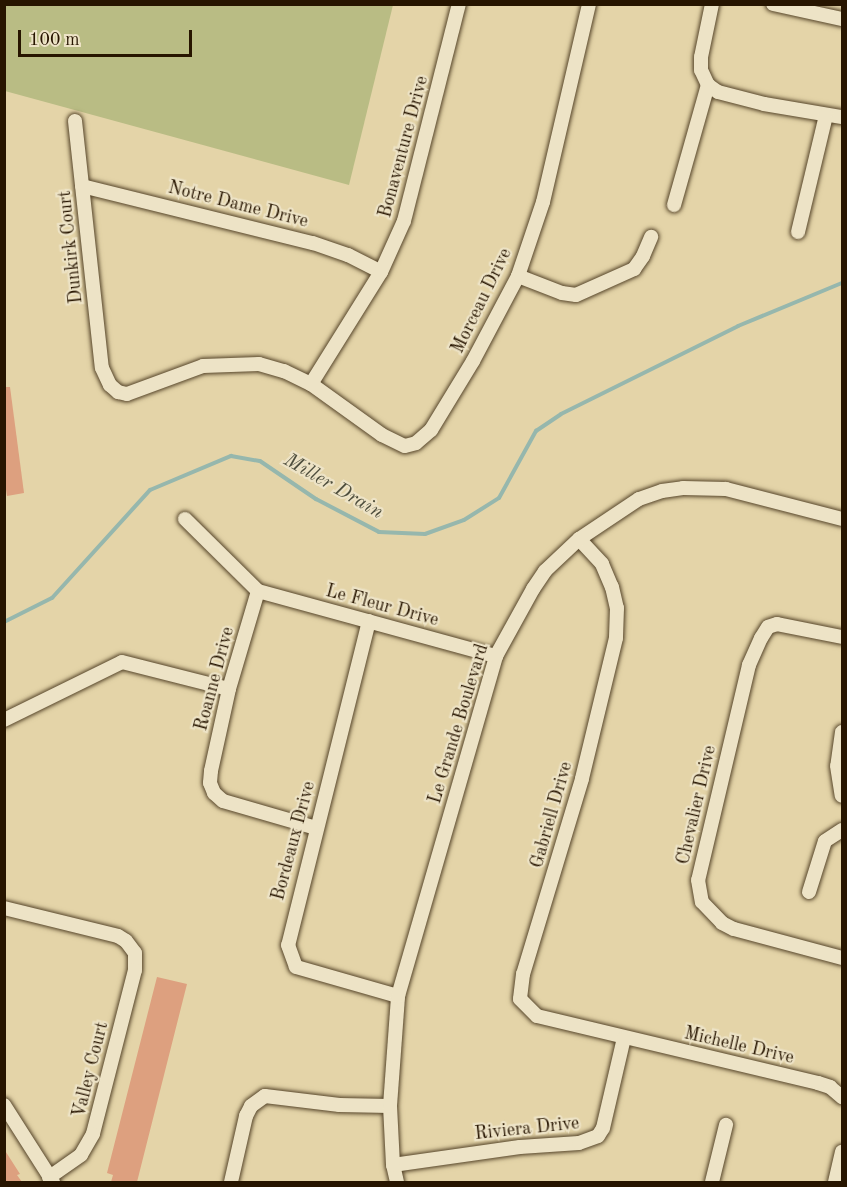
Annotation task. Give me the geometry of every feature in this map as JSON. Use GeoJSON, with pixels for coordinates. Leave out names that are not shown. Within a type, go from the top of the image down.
{"type":"FeatureCollection","features":[{"type":"Feature","properties":{"kind":"street","name":"Bonaventure Drive"},"geometry":{"type":"LineString","coordinates":[[311,384],[381,272],[404,222],[459,4]]}},
{"type":"Feature","properties":{"kind":"street","name":"Morceau Drive"},"geometry":{"type":"LineString","coordinates":[[102,368],[110,385],[127,394],[203,366],[230,363],[260,364],[284,371],[311,384],[396,443],[405,446],[416,443],[431,430],[467,371],[518,276],[543,202],[589,4]]}},
{"type":"Feature","properties":{"kind":"street"},"geometry":{"type":"LineString","coordinates":[[712,4],[701,57],[701,70],[708,85],[718,92],[764,104],[843,117]]}},
{"type":"Feature","properties":{"kind":"street"},"geometry":{"type":"LineString","coordinates":[[773,4],[843,19]]}},
{"type":"Feature","properties":{"kind":"street"},"geometry":{"type":"LineString","coordinates":[[674,205],[708,85]]}},
{"type":"Feature","properties":{"kind":"street"},"geometry":{"type":"LineString","coordinates":[[798,232],[826,115]]}},
{"type":"Feature","properties":{"kind":"street","name":"Dunkirk Court"},"geometry":{"type":"LineString","coordinates":[[75,121],[102,368]]}},
{"type":"Feature","properties":{"kind":"street","name":"Notre Dame Drive"},"geometry":{"type":"LineString","coordinates":[[82,186],[314,243],[381,272]]}},
{"type":"Feature","properties":{"kind":"street"},"geometry":{"type":"LineString","coordinates":[[518,276],[562,293],[576,294],[634,269],[644,256],[651,237]]}},
{"type":"Feature","properties":{"kind":"street","name":"Le Grande Boulevard"},"geometry":{"type":"LineString","coordinates":[[397,1182],[393,1165],[390,1106],[398,996],[496,656],[517,614],[545,571],[579,539],[639,499],[683,488],[726,489],[843,519]]}},
{"type":"Feature","properties":{"kind":"street"},"geometry":{"type":"LineString","coordinates":[[185,519],[258,591]]}},
{"type":"Feature","properties":{"kind":"street","name":"Gabriell Drive"},"geometry":{"type":"LineString","coordinates":[[579,539],[602,564],[612,587],[617,608],[616,638],[582,779],[520,990],[520,999],[537,1016],[624,1038]]}},
{"type":"Feature","properties":{"kind":"street","name":"Le Fleur Drive"},"geometry":{"type":"LineString","coordinates":[[258,591],[496,656]]}},
{"type":"Feature","properties":{"kind":"street","name":"Roanne Drive"},"geometry":{"type":"LineString","coordinates":[[258,591],[229,689],[210,777],[214,793],[223,801],[316,828]]}},
{"type":"Feature","properties":{"kind":"street","name":"Bordeaux Drive"},"geometry":{"type":"LineString","coordinates":[[369,621],[289,931],[289,954],[296,967],[398,996]]}},
{"type":"Feature","properties":{"kind":"street","name":"Chevalier Drive"},"geometry":{"type":"LineString","coordinates":[[843,637],[777,624],[768,627],[760,638],[749,665],[698,880],[698,894],[712,916],[734,929],[843,958]]}},
{"type":"Feature","properties":{"kind":"street"},"geometry":{"type":"LineString","coordinates":[[4,720],[122,662],[229,689]]}},
{"type":"Feature","properties":{"kind":"street"},"geometry":{"type":"LineString","coordinates":[[843,732],[837,766],[843,796]]}},
{"type":"Feature","properties":{"kind":"street"},"geometry":{"type":"LineString","coordinates":[[809,892],[825,842],[843,830]]}},
{"type":"Feature","properties":{"kind":"street","name":"Valley Court"},"geometry":{"type":"LineString","coordinates":[[4,908],[118,936],[126,941],[135,953],[135,970],[93,1134],[81,1155],[51,1180]]}},
{"type":"Feature","properties":{"kind":"street","name":"Michelle Drive"},"geometry":{"type":"LineString","coordinates":[[624,1038],[818,1083],[830,1087],[843,1097]]}},
{"type":"Feature","properties":{"kind":"street","name":"Riviera Drive"},"geometry":{"type":"LineString","coordinates":[[393,1165],[520,1147],[579,1143],[598,1136],[609,1105],[624,1038]]}},
{"type":"Feature","properties":{"kind":"street"},"geometry":{"type":"LineString","coordinates":[[231,1182],[246,1116],[251,1106],[266,1096],[339,1105],[390,1106]]}},
{"type":"Feature","properties":{"kind":"street"},"geometry":{"type":"LineString","coordinates":[[4,1105],[51,1180]]}},
{"type":"Feature","properties":{"kind":"street"},"geometry":{"type":"LineString","coordinates":[[712,1182],[726,1125]]}},
{"type":"Feature","properties":{"kind":"street"},"geometry":{"type":"LineString","coordinates":[[835,1182],[843,1152]]}},
{"type":"Feature","properties":{"kind":"green space"},"geometry":{"type":"Polygon","coordinates":[[[4,5],[393,5],[349,185],[5,91],[4,5]]]}},
{"type":"Feature","properties":{"kind":"building"},"geometry":{"type":"Polygon","coordinates":[[[4,387],[10,387],[24,493],[7,496],[4,477],[4,387]]]}},
{"type":"Feature","properties":{"kind":"building"},"geometry":{"type":"Polygon","coordinates":[[[157,977],[187,984],[137,1182],[111,1182],[113,1175],[107,1173],[157,977]]]}},
{"type":"Feature","properties":{"kind":"building"},"geometry":{"type":"Polygon","coordinates":[[[4,1149],[20,1174],[17,1175],[22,1182],[4,1182],[4,1149]]]}},
{"type":"Feature","properties":{"kind":"waterway","name":"Miller Drain"},"geometry":{"type":"LineString","coordinates":[[4,622],[52,598],[150,490],[231,456],[260,461],[316,499],[379,532],[425,534],[464,520],[499,498],[536,431],[561,414],[738,326],[842,283]]}}]}
